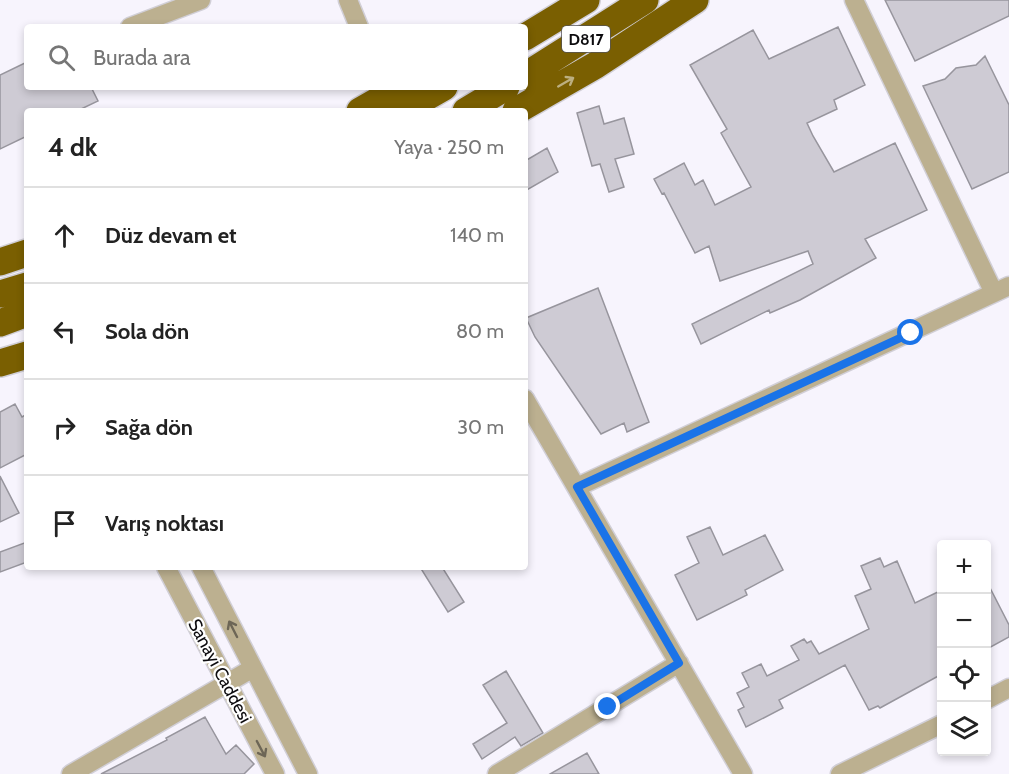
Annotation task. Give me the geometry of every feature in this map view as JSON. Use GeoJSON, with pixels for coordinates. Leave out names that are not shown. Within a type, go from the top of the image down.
{"type":"FeatureCollection","features":[{"type":"Feature","properties":{"kind":"highway"},"geometry":{"type":"LineString","coordinates":[[517,24],[565,0]]}},
{"type":"Feature","properties":{"kind":"highway","name":"D817"},"geometry":{"type":"LineString","coordinates":[[528,36],[586,0]]}},
{"type":"Feature","properties":{"kind":"highway","name":"D817"},"geometry":{"type":"LineString","coordinates":[[528,73],[645,0]]}},
{"type":"Feature","properties":{"kind":"highway"},"geometry":{"type":"LineString","coordinates":[[521,108],[596,64],[696,0]]}},
{"type":"Feature","properties":{"kind":"highway"},"geometry":{"type":"LineString","coordinates":[[369,100],[394,90]]}},
{"type":"Feature","properties":{"kind":"highway"},"geometry":{"type":"LineString","coordinates":[[407,108],[439,90]]}},
{"type":"Feature","properties":{"kind":"highway"},"geometry":{"type":"LineString","coordinates":[[471,108],[501,90]]}},
{"type":"Feature","properties":{"kind":"highway"},"geometry":{"type":"LineString","coordinates":[[0,262],[24,254]]}},
{"type":"Feature","properties":{"kind":"highway"},"geometry":{"type":"LineString","coordinates":[[0,294],[24,287]]}},
{"type":"Feature","properties":{"kind":"highway"},"geometry":{"type":"LineString","coordinates":[[0,323],[24,314]]}},
{"type":"Feature","properties":{"kind":"highway"},"geometry":{"type":"LineString","coordinates":[[0,363],[24,356]]}},
{"type":"Feature","properties":{"kind":"street"},"geometry":{"type":"LineString","coordinates":[[137,24],[201,0]]}},
{"type":"Feature","properties":{"kind":"street"},"geometry":{"type":"LineString","coordinates":[[348,0],[358,24]]}},
{"type":"Feature","properties":{"kind":"street"},"geometry":{"type":"LineString","coordinates":[[577,487],[1002,289],[854,0]]}},
{"type":"Feature","properties":{"kind":"street"},"geometry":{"type":"LineString","coordinates":[[528,404],[743,774]]}},
{"type":"Feature","properties":{"kind":"street","name":"Sanayi Caddesi"},"geometry":{"type":"LineString","coordinates":[[168,570],[275,774]]}},
{"type":"Feature","properties":{"kind":"street","name":"Sanayi Caddesi"},"geometry":{"type":"LineString","coordinates":[[203,570],[308,774]]}},
{"type":"Feature","properties":{"kind":"street"},"geometry":{"type":"LineString","coordinates":[[497,774],[679,663]]}},
{"type":"Feature","properties":{"kind":"street"},"geometry":{"type":"LineString","coordinates":[[71,774],[253,668]]}},
{"type":"Feature","properties":{"kind":"street"},"geometry":{"type":"LineString","coordinates":[[991,698],[1009,688]]}},
{"type":"Feature","properties":{"kind":"street"},"geometry":{"type":"LineString","coordinates":[[840,774],[937,726]]}},
{"type":"Feature","properties":{"kind":"building"},"geometry":{"type":"Polygon","coordinates":[[[885,0],[1009,0],[1009,16],[915,61],[885,0]]]}},
{"type":"Feature","properties":{"kind":"building"},"geometry":{"type":"Polygon","coordinates":[[[838,27],[865,85],[834,100],[837,109],[807,123],[813,136],[834,172],[895,143],[927,210],[865,239],[876,258],[800,300],[770,313],[769,310],[701,344],[692,324],[813,264],[808,251],[720,281],[709,246],[695,253],[664,193],[662,194],[654,179],[684,163],[695,185],[703,180],[715,205],[751,187],[721,133],[727,129],[690,65],[753,30],[769,59],[838,27]]]}},
{"type":"Feature","properties":{"kind":"building"},"geometry":{"type":"Polygon","coordinates":[[[985,56],[1009,105],[1009,172],[972,189],[923,86],[945,79],[956,68],[976,65],[985,56]]]}},
{"type":"Feature","properties":{"kind":"building"},"geometry":{"type":"Polygon","coordinates":[[[24,63],[24,90],[92,90],[98,101],[83,108],[24,108],[24,137],[0,149],[0,75],[24,63]]]}},
{"type":"Feature","properties":{"kind":"building"},"geometry":{"type":"Polygon","coordinates":[[[599,106],[604,124],[624,118],[634,154],[615,159],[624,187],[609,192],[600,164],[592,166],[577,113],[599,106]]]}},
{"type":"Feature","properties":{"kind":"building"},"geometry":{"type":"Polygon","coordinates":[[[547,148],[558,172],[528,189],[528,159],[547,148]]]}},
{"type":"Feature","properties":{"kind":"building"},"geometry":{"type":"Polygon","coordinates":[[[598,288],[649,422],[627,432],[624,423],[601,434],[535,337],[528,317],[598,288]]]}},
{"type":"Feature","properties":{"kind":"building"},"geometry":{"type":"Polygon","coordinates":[[[15,404],[22,417],[24,416],[24,456],[0,468],[0,412],[15,404]]]}},
{"type":"Feature","properties":{"kind":"building"},"geometry":{"type":"Polygon","coordinates":[[[0,476],[19,513],[0,522],[0,476]]]}},
{"type":"Feature","properties":{"kind":"building"},"geometry":{"type":"Polygon","coordinates":[[[710,527],[723,555],[765,535],[783,570],[745,590],[747,595],[697,620],[675,575],[699,563],[687,537],[710,527]]]}},
{"type":"Feature","properties":{"kind":"building"},"geometry":{"type":"Polygon","coordinates":[[[24,543],[24,563],[0,572],[0,552],[24,543]]]}},
{"type":"Feature","properties":{"kind":"building"},"geometry":{"type":"Polygon","coordinates":[[[880,558],[884,567],[897,561],[915,603],[937,592],[937,677],[880,708],[878,706],[869,710],[845,665],[779,700],[783,708],[746,727],[738,710],[744,707],[737,693],[749,687],[742,673],[761,664],[767,676],[799,660],[791,646],[804,639],[807,643],[811,641],[819,654],[869,629],[855,596],[871,589],[861,566],[880,558]]]}},
{"type":"Feature","properties":{"kind":"building"},"geometry":{"type":"Polygon","coordinates":[[[422,570],[444,570],[464,602],[448,612],[422,570]]]}},
{"type":"Feature","properties":{"kind":"building"},"geometry":{"type":"Polygon","coordinates":[[[991,590],[1009,625],[1009,637],[991,647],[991,590]]]}},
{"type":"Feature","properties":{"kind":"building"},"geometry":{"type":"Polygon","coordinates":[[[506,671],[543,733],[521,746],[515,737],[482,759],[473,744],[507,723],[483,685],[506,671]]]}},
{"type":"Feature","properties":{"kind":"building"},"geometry":{"type":"Polygon","coordinates":[[[205,717],[226,754],[236,745],[254,764],[244,774],[101,774],[167,740],[166,738],[205,717]]]}},
{"type":"Feature","properties":{"kind":"building"},"geometry":{"type":"Polygon","coordinates":[[[587,753],[599,774],[550,774],[587,753]]]}},
{"type":"Feature","properties":{"kind":"route"},"geometry":{"type":"LineString","coordinates":[[608,707],[679,663],[577,487],[911,333]]}}]}
